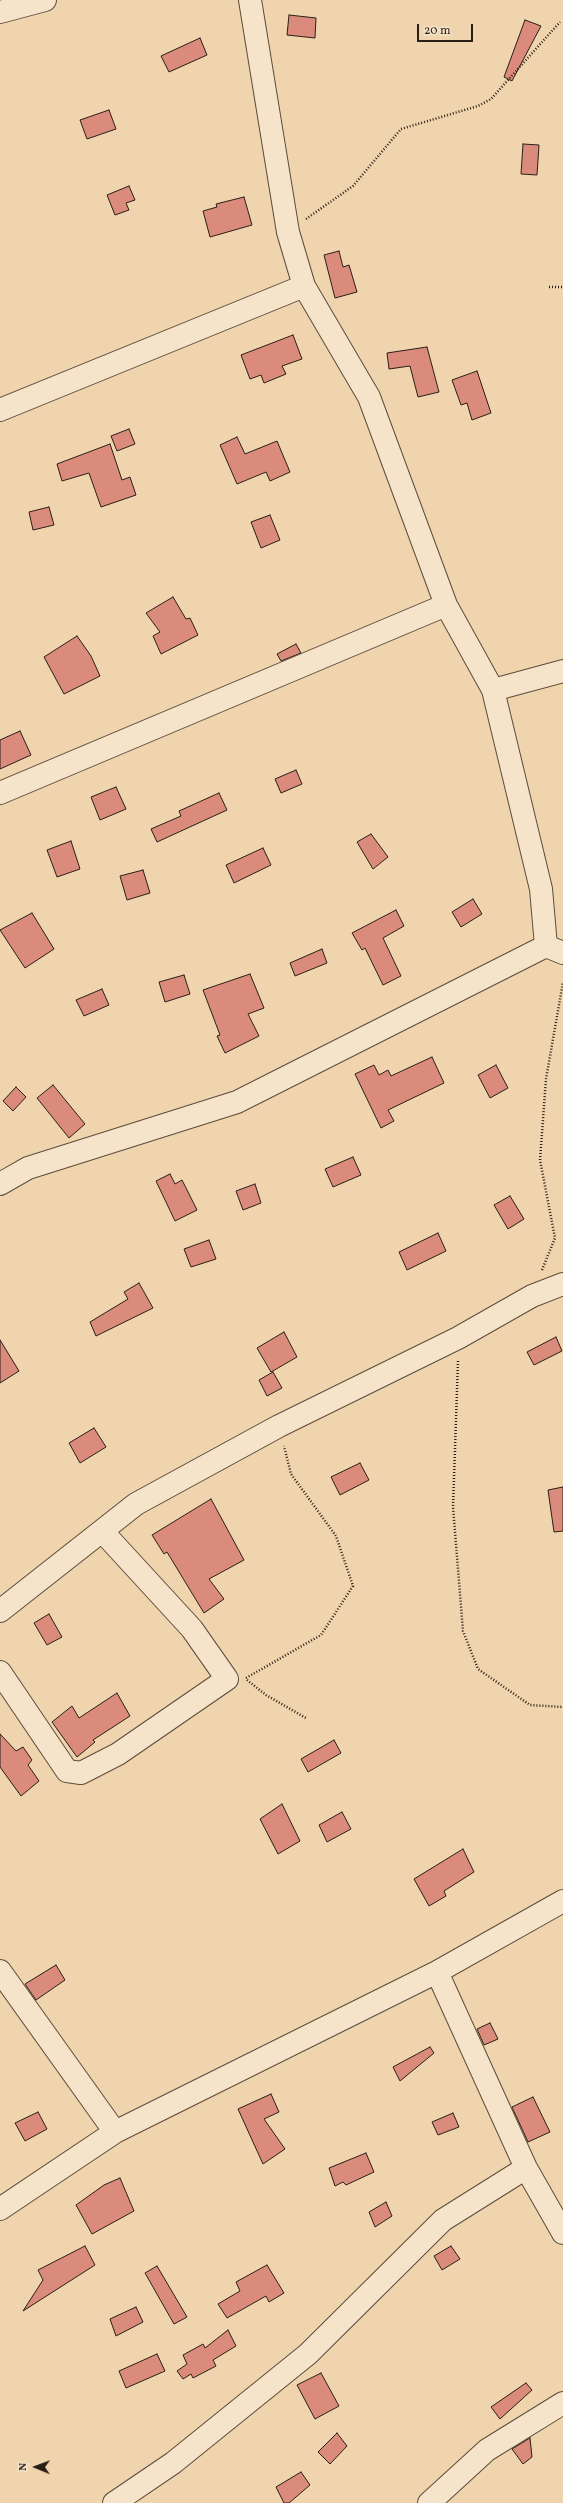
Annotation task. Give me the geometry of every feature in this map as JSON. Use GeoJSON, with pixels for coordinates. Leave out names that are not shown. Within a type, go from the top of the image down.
{"type":"FeatureCollection","features":[{"type":"Feature","properties":{"kind":"street"},"geometry":{"type":"LineString","coordinates":[[0,12],[45,0]]}},
{"type":"Feature","properties":{"kind":"street"},"geometry":{"type":"LineString","coordinates":[[0,1184],[28,1168],[237,1102],[555,950],[493,690],[446,605],[369,397],[304,286],[288,232],[250,0]]}},
{"type":"Feature","properties":{"kind":"street"},"geometry":{"type":"LineString","coordinates":[[0,410],[304,286]]}},
{"type":"Feature","properties":{"kind":"street"},"geometry":{"type":"LineString","coordinates":[[0,793],[446,605]]}},
{"type":"Feature","properties":{"kind":"street"},"geometry":{"type":"LineString","coordinates":[[493,690],[563,671]]}},
{"type":"Feature","properties":{"kind":"street"},"geometry":{"type":"LineString","coordinates":[[0,1611],[136,1504],[279,1426],[458,1338],[532,1296],[563,1284]]}},
{"type":"Feature","properties":{"kind":"street"},"geometry":{"type":"LineString","coordinates":[[0,1672],[67,1771],[81,1773],[118,1754],[236,1679],[102,1531]]}},
{"type":"Feature","properties":{"kind":"street"},"geometry":{"type":"LineString","coordinates":[[0,2209],[115,2132],[437,1972],[563,1900]]}},
{"type":"Feature","properties":{"kind":"street"},"geometry":{"type":"LineString","coordinates":[[0,1971],[115,2132]]}},
{"type":"Feature","properties":{"kind":"street"},"geometry":{"type":"LineString","coordinates":[[437,1972],[526,2168],[563,2233]]}},
{"type":"Feature","properties":{"kind":"street"},"geometry":{"type":"LineString","coordinates":[[114,2503],[173,2463],[308,2354],[443,2220],[526,2168]]}},
{"type":"Feature","properties":{"kind":"street"},"geometry":{"type":"LineString","coordinates":[[429,2503],[487,2450],[563,2403]]}},
{"type":"Feature","properties":{"kind":"path"},"geometry":{"type":"LineString","coordinates":[[288,232],[353,186],[401,129],[478,106],[491,99],[560,22]]}},
{"type":"Feature","properties":{"kind":"path"},"geometry":{"type":"LineString","coordinates":[[549,287],[563,287]]}},
{"type":"Feature","properties":{"kind":"path"},"geometry":{"type":"LineString","coordinates":[[532,1296],[555,1238],[540,1160],[546,1079],[563,982]]}},
{"type":"Feature","properties":{"kind":"path"},"geometry":{"type":"LineString","coordinates":[[458,1338],[453,1507],[463,1631],[478,1669],[530,1705],[563,1707]]}},
{"type":"Feature","properties":{"kind":"path"},"geometry":{"type":"LineString","coordinates":[[236,1679],[321,1636],[353,1586],[336,1536],[291,1474],[279,1426]]}},
{"type":"Feature","properties":{"kind":"path"},"geometry":{"type":"LineString","coordinates":[[236,1679],[306,1718]]}},
{"type":"Feature","properties":{"kind":"building"},"geometry":{"type":"Polygon","coordinates":[[[289,15],[316,18],[315,38],[287,35],[289,15]]]}},
{"type":"Feature","properties":{"kind":"building"},"geometry":{"type":"Polygon","coordinates":[[[525,20],[541,26],[512,81],[504,77],[525,20]]]}},
{"type":"Feature","properties":{"kind":"building"},"geometry":{"type":"Polygon","coordinates":[[[200,38],[207,55],[169,72],[161,56],[200,38]]]}},
{"type":"Feature","properties":{"kind":"building"},"geometry":{"type":"Polygon","coordinates":[[[109,110],[116,129],[87,139],[80,120],[109,110]]]}},
{"type":"Feature","properties":{"kind":"building"},"geometry":{"type":"Polygon","coordinates":[[[523,144],[539,145],[537,175],[521,174],[523,144]]]}},
{"type":"Feature","properties":{"kind":"building"},"geometry":{"type":"Polygon","coordinates":[[[129,186],[135,200],[126,203],[129,210],[115,215],[107,195],[129,186]]]}},
{"type":"Feature","properties":{"kind":"building"},"geometry":{"type":"Polygon","coordinates":[[[244,197],[252,225],[210,237],[203,211],[217,207],[216,204],[244,197]]]}},
{"type":"Feature","properties":{"kind":"building"},"geometry":{"type":"Polygon","coordinates":[[[339,251],[343,267],[349,265],[357,292],[335,298],[324,255],[339,251]]]}},
{"type":"Feature","properties":{"kind":"building"},"geometry":{"type":"Polygon","coordinates":[[[293,335],[302,359],[282,366],[286,374],[264,383],[261,375],[250,379],[241,355],[293,335]]]}},
{"type":"Feature","properties":{"kind":"building"},"geometry":{"type":"Polygon","coordinates":[[[427,347],[439,392],[418,397],[410,366],[389,369],[387,353],[427,347]]]}},
{"type":"Feature","properties":{"kind":"building"},"geometry":{"type":"Polygon","coordinates":[[[477,371],[491,413],[472,420],[467,403],[461,405],[452,380],[477,371]]]}},
{"type":"Feature","properties":{"kind":"building"},"geometry":{"type":"Polygon","coordinates":[[[129,429],[135,444],[117,451],[111,436],[129,429]]]}},
{"type":"Feature","properties":{"kind":"building"},"geometry":{"type":"Polygon","coordinates":[[[237,437],[245,454],[277,441],[290,472],[270,481],[266,472],[237,484],[220,445],[237,437]]]}},
{"type":"Feature","properties":{"kind":"building"},"geometry":{"type":"Polygon","coordinates":[[[110,444],[122,480],[130,477],[136,495],[101,507],[89,473],[62,481],[57,464],[110,444]]]}},
{"type":"Feature","properties":{"kind":"building"},"geometry":{"type":"Polygon","coordinates":[[[49,507],[54,525],[33,530],[29,512],[49,507]]]}},
{"type":"Feature","properties":{"kind":"building"},"geometry":{"type":"Polygon","coordinates":[[[270,515],[280,540],[261,548],[251,522],[270,515]]]}},
{"type":"Feature","properties":{"kind":"building"},"geometry":{"type":"Polygon","coordinates":[[[173,597],[186,619],[190,618],[198,635],[161,654],[153,636],[160,632],[146,613],[173,597]]]}},
{"type":"Feature","properties":{"kind":"building"},"geometry":{"type":"Polygon","coordinates":[[[77,636],[91,656],[100,676],[64,694],[44,657],[77,636]]]}},
{"type":"Feature","properties":{"kind":"building"},"geometry":{"type":"Polygon","coordinates":[[[296,644],[301,653],[281,661],[277,654],[296,644]]]}},
{"type":"Feature","properties":{"kind":"building"},"geometry":{"type":"Polygon","coordinates":[[[20,731],[31,755],[0,769],[0,740],[20,731]]]}},
{"type":"Feature","properties":{"kind":"building"},"geometry":{"type":"Polygon","coordinates":[[[296,770],[302,784],[281,793],[275,779],[296,770]]]}},
{"type":"Feature","properties":{"kind":"building"},"geometry":{"type":"Polygon","coordinates":[[[116,787],[126,809],[100,820],[91,797],[116,787]]]}},
{"type":"Feature","properties":{"kind":"building"},"geometry":{"type":"Polygon","coordinates":[[[219,793],[227,810],[157,842],[151,829],[181,816],[179,811],[219,793]]]}},
{"type":"Feature","properties":{"kind":"building"},"geometry":{"type":"Polygon","coordinates":[[[371,834],[388,857],[373,869],[357,842],[371,834]]]}},
{"type":"Feature","properties":{"kind":"building"},"geometry":{"type":"Polygon","coordinates":[[[71,841],[80,869],[57,877],[47,850],[71,841]]]}},
{"type":"Feature","properties":{"kind":"building"},"geometry":{"type":"Polygon","coordinates":[[[263,848],[271,865],[234,883],[226,865],[263,848]]]}},
{"type":"Feature","properties":{"kind":"building"},"geometry":{"type":"Polygon","coordinates":[[[143,870],[150,893],[127,900],[120,876],[143,870]]]}},
{"type":"Feature","properties":{"kind":"building"},"geometry":{"type":"Polygon","coordinates":[[[473,899],[482,914],[461,927],[452,912],[473,899]]]}},
{"type":"Feature","properties":{"kind":"building"},"geometry":{"type":"Polygon","coordinates":[[[396,910],[404,926],[383,938],[401,976],[383,985],[365,948],[362,950],[352,933],[396,910]]]}},
{"type":"Feature","properties":{"kind":"building"},"geometry":{"type":"Polygon","coordinates":[[[32,913],[54,949],[25,968],[0,930],[32,913]]]}},
{"type":"Feature","properties":{"kind":"building"},"geometry":{"type":"Polygon","coordinates":[[[322,949],[327,963],[295,976],[290,963],[322,949]]]}},
{"type":"Feature","properties":{"kind":"building"},"geometry":{"type":"Polygon","coordinates":[[[250,974],[264,1008],[248,1014],[259,1036],[225,1053],[217,1036],[220,1035],[203,990],[250,974]]]}},
{"type":"Feature","properties":{"kind":"building"},"geometry":{"type":"Polygon","coordinates":[[[184,975],[190,994],[165,1002],[159,982],[184,975]]]}},
{"type":"Feature","properties":{"kind":"building"},"geometry":{"type":"Polygon","coordinates":[[[102,989],[109,1005],[84,1016],[76,1000],[102,989]]]}},
{"type":"Feature","properties":{"kind":"building"},"geometry":{"type":"Polygon","coordinates":[[[432,1057],[444,1083],[388,1110],[394,1121],[381,1128],[355,1074],[374,1065],[379,1075],[388,1070],[391,1076],[432,1057]]]}},
{"type":"Feature","properties":{"kind":"building"},"geometry":{"type":"Polygon","coordinates":[[[496,1065],[508,1088],[490,1098],[478,1075],[496,1065]]]}},
{"type":"Feature","properties":{"kind":"building"},"geometry":{"type":"Polygon","coordinates":[[[53,1085],[85,1124],[69,1138],[37,1098],[53,1085]]]}},
{"type":"Feature","properties":{"kind":"building"},"geometry":{"type":"Polygon","coordinates":[[[16,1087],[26,1097],[13,1111],[3,1101],[16,1087]]]}},
{"type":"Feature","properties":{"kind":"building"},"geometry":{"type":"Polygon","coordinates":[[[353,1157],[361,1175],[333,1187],[325,1169],[353,1157]]]}},
{"type":"Feature","properties":{"kind":"building"},"geometry":{"type":"Polygon","coordinates":[[[170,1174],[175,1184],[182,1180],[197,1210],[175,1221],[156,1181],[170,1174]]]}},
{"type":"Feature","properties":{"kind":"building"},"geometry":{"type":"Polygon","coordinates":[[[255,1184],[261,1203],[243,1210],[236,1191],[255,1184]]]}},
{"type":"Feature","properties":{"kind":"building"},"geometry":{"type":"Polygon","coordinates":[[[510,1196],[524,1219],[508,1229],[494,1205],[510,1196]]]}},
{"type":"Feature","properties":{"kind":"building"},"geometry":{"type":"Polygon","coordinates":[[[438,1233],[446,1251],[407,1270],[399,1252],[438,1233]]]}},
{"type":"Feature","properties":{"kind":"building"},"geometry":{"type":"Polygon","coordinates":[[[209,1240],[216,1259],[191,1267],[184,1249],[209,1240]]]}},
{"type":"Feature","properties":{"kind":"building"},"geometry":{"type":"Polygon","coordinates":[[[139,1283],[153,1308],[96,1336],[90,1322],[128,1299],[124,1292],[139,1283]]]}},
{"type":"Feature","properties":{"kind":"building"},"geometry":{"type":"Polygon","coordinates":[[[284,1332],[297,1357],[271,1372],[257,1348],[284,1332]]]}},
{"type":"Feature","properties":{"kind":"building"},"geometry":{"type":"Polygon","coordinates":[[[556,1337],[562,1351],[534,1365],[527,1352],[556,1337]]]}},
{"type":"Feature","properties":{"kind":"building"},"geometry":{"type":"Polygon","coordinates":[[[0,1340],[19,1371],[0,1383],[0,1340]]]}},
{"type":"Feature","properties":{"kind":"building"},"geometry":{"type":"Polygon","coordinates":[[[273,1372],[282,1388],[267,1396],[259,1380],[273,1372]]]}},
{"type":"Feature","properties":{"kind":"building"},"geometry":{"type":"Polygon","coordinates":[[[94,1428],[106,1447],[80,1463],[69,1443],[94,1428]]]}},
{"type":"Feature","properties":{"kind":"building"},"geometry":{"type":"Polygon","coordinates":[[[360,1463],[369,1480],[340,1495],[331,1477],[360,1463]]]}},
{"type":"Feature","properties":{"kind":"building"},"geometry":{"type":"Polygon","coordinates":[[[563,1487],[563,1531],[554,1532],[548,1490],[563,1487]]]}},
{"type":"Feature","properties":{"kind":"building"},"geometry":{"type":"Polygon","coordinates":[[[211,1499],[244,1560],[209,1579],[224,1599],[204,1613],[167,1552],[164,1554],[152,1535],[211,1499]]]}},
{"type":"Feature","properties":{"kind":"building"},"geometry":{"type":"Polygon","coordinates":[[[49,1614],[62,1637],[47,1645],[34,1623],[49,1614]]]}},
{"type":"Feature","properties":{"kind":"building"},"geometry":{"type":"Polygon","coordinates":[[[117,1693],[130,1716],[93,1740],[95,1742],[77,1757],[52,1722],[72,1706],[79,1718],[117,1693]]]}},
{"type":"Feature","properties":{"kind":"building"},"geometry":{"type":"Polygon","coordinates":[[[0,1734],[16,1751],[23,1747],[32,1760],[28,1765],[39,1781],[21,1796],[0,1767],[0,1734]]]}},
{"type":"Feature","properties":{"kind":"building"},"geometry":{"type":"Polygon","coordinates":[[[334,1740],[341,1753],[308,1772],[301,1759],[334,1740]]]}},
{"type":"Feature","properties":{"kind":"building"},"geometry":{"type":"Polygon","coordinates":[[[282,1804],[300,1841],[278,1854],[260,1819],[282,1804]]]}},
{"type":"Feature","properties":{"kind":"building"},"geometry":{"type":"Polygon","coordinates":[[[342,1812],[351,1829],[327,1842],[319,1825],[342,1812]]]}},
{"type":"Feature","properties":{"kind":"building"},"geometry":{"type":"Polygon","coordinates":[[[463,1849],[474,1872],[444,1891],[446,1896],[429,1906],[414,1879],[463,1849]]]}},
{"type":"Feature","properties":{"kind":"building"},"geometry":{"type":"Polygon","coordinates":[[[56,1965],[65,1980],[36,2000],[25,1984],[56,1965]]]}},
{"type":"Feature","properties":{"kind":"building"},"geometry":{"type":"Polygon","coordinates":[[[490,2023],[498,2039],[484,2045],[477,2029],[490,2023]]]}},
{"type":"Feature","properties":{"kind":"building"},"geometry":{"type":"Polygon","coordinates":[[[430,2047],[434,2053],[400,2081],[393,2067],[430,2047]]]}},
{"type":"Feature","properties":{"kind":"building"},"geometry":{"type":"Polygon","coordinates":[[[271,2094],[279,2112],[264,2119],[285,2149],[263,2164],[238,2109],[271,2094]]]}},
{"type":"Feature","properties":{"kind":"building"},"geometry":{"type":"Polygon","coordinates":[[[533,2097],[550,2132],[528,2142],[512,2107],[533,2097]]]}},
{"type":"Feature","properties":{"kind":"building"},"geometry":{"type":"Polygon","coordinates":[[[38,2112],[47,2129],[25,2141],[15,2123],[38,2112]]]}},
{"type":"Feature","properties":{"kind":"building"},"geometry":{"type":"Polygon","coordinates":[[[453,2113],[459,2127],[438,2135],[432,2122],[453,2113]]]}},
{"type":"Feature","properties":{"kind":"building"},"geometry":{"type":"Polygon","coordinates":[[[366,2153],[374,2172],[346,2185],[343,2182],[335,2186],[329,2168],[366,2153]]]}},
{"type":"Feature","properties":{"kind":"building"},"geometry":{"type":"Polygon","coordinates":[[[120,2178],[134,2211],[92,2234],[76,2205],[104,2185],[120,2178]]]}},
{"type":"Feature","properties":{"kind":"building"},"geometry":{"type":"Polygon","coordinates":[[[386,2202],[392,2216],[375,2227],[369,2212],[386,2202]]]}},
{"type":"Feature","properties":{"kind":"building"},"geometry":{"type":"Polygon","coordinates":[[[85,2246],[95,2265],[23,2311],[43,2280],[38,2270],[85,2246]]]}},
{"type":"Feature","properties":{"kind":"building"},"geometry":{"type":"Polygon","coordinates":[[[451,2246],[460,2259],[442,2270],[434,2256],[451,2246]]]}},
{"type":"Feature","properties":{"kind":"building"},"geometry":{"type":"Polygon","coordinates":[[[267,2265],[284,2293],[269,2302],[266,2296],[227,2318],[218,2304],[240,2291],[236,2282],[267,2265]]]}},
{"type":"Feature","properties":{"kind":"building"},"geometry":{"type":"Polygon","coordinates":[[[157,2266],[187,2317],[174,2324],[145,2273],[157,2266]]]}},
{"type":"Feature","properties":{"kind":"building"},"geometry":{"type":"Polygon","coordinates":[[[136,2307],[143,2322],[116,2336],[110,2319],[136,2307]]]}},
{"type":"Feature","properties":{"kind":"building"},"geometry":{"type":"Polygon","coordinates":[[[228,2330],[236,2346],[213,2360],[216,2366],[193,2378],[191,2374],[183,2379],[177,2371],[187,2364],[183,2355],[203,2344],[205,2348],[228,2330]]]}},
{"type":"Feature","properties":{"kind":"building"},"geometry":{"type":"Polygon","coordinates":[[[157,2354],[165,2371],[126,2388],[119,2371],[157,2354]]]}},
{"type":"Feature","properties":{"kind":"building"},"geometry":{"type":"Polygon","coordinates":[[[321,2373],[339,2406],[315,2419],[297,2385],[321,2373]]]}},
{"type":"Feature","properties":{"kind":"building"},"geometry":{"type":"Polygon","coordinates":[[[526,2383],[532,2390],[500,2419],[491,2407],[526,2383]]]}},
{"type":"Feature","properties":{"kind":"building"},"geometry":{"type":"Polygon","coordinates":[[[337,2433],[347,2446],[330,2464],[318,2452],[337,2433]]]}},
{"type":"Feature","properties":{"kind":"building"},"geometry":{"type":"Polygon","coordinates":[[[530,2438],[532,2457],[523,2464],[512,2449],[530,2438]]]}},
{"type":"Feature","properties":{"kind":"building"},"geometry":{"type":"Polygon","coordinates":[[[301,2472],[310,2485],[289,2503],[284,2503],[276,2487],[301,2472]]]}}]}
